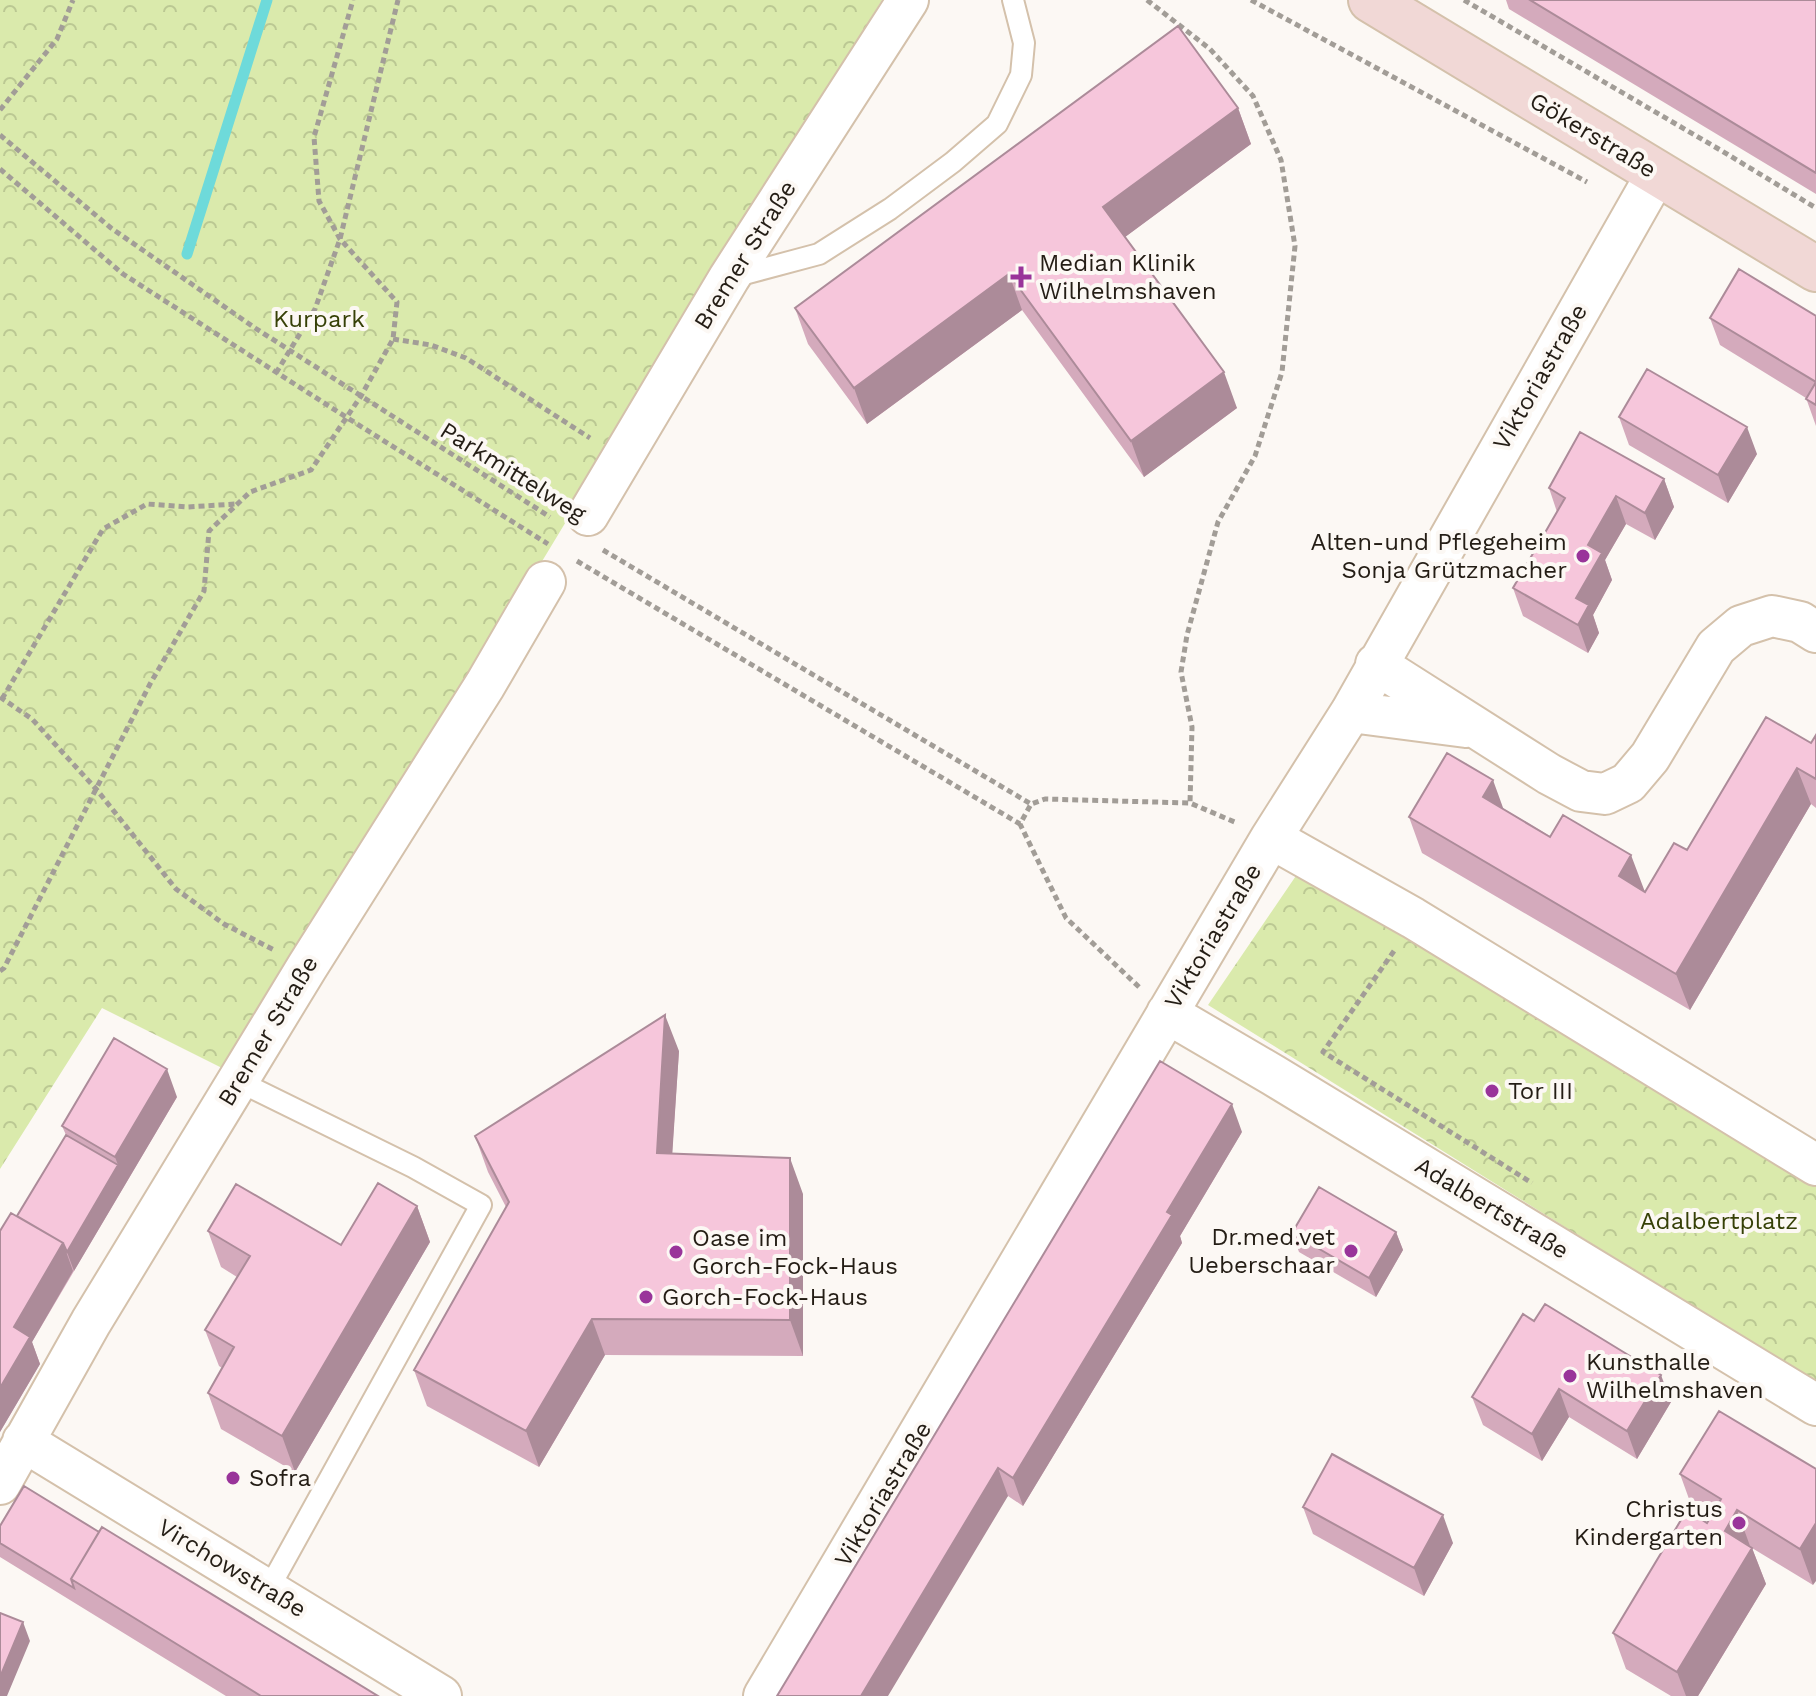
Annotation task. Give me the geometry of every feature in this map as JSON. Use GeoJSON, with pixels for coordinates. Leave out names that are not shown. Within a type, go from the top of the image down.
{"type":"FeatureCollection","features":[{"type":"Feature","properties":{"kind":"main road","name":"Gökerstraße"},"geometry":{"type":"LineString","coordinates":[[1371,0],[1646,191],[1816,269]]}},
{"type":"Feature","properties":{"kind":"street","name":"Bremer Straße"},"geometry":{"type":"LineString","coordinates":[[585,530],[621,458],[729,278],[908,0]]}},
{"type":"Feature","properties":{"kind":"street","name":"Viktoriastraße"},"geometry":{"type":"LineString","coordinates":[[764,1696],[1271,838],[1351,712],[1646,191]]}},
{"type":"Feature","properties":{"kind":"street","name":"Bremer Straße"},"geometry":{"type":"LineString","coordinates":[[0,1484],[91,1322],[558,563]]}},
{"type":"Feature","properties":{"kind":"street"},"geometry":{"type":"LineString","coordinates":[[1376,664],[1549,774],[1581,791],[1605,794],[1628,783],[1650,757],[1716,647],[1741,626],[1772,616],[1800,622],[1816,632]]}},
{"type":"Feature","properties":{"kind":"street"},"geometry":{"type":"LineString","coordinates":[[1351,712],[1475,728]]}},
{"type":"Feature","properties":{"kind":"street"},"geometry":{"type":"LineString","coordinates":[[1271,838],[1413,918],[1816,1165]]}},
{"type":"Feature","properties":{"kind":"street","name":"Adalbertstraße"},"geometry":{"type":"LineString","coordinates":[[1167,1013],[1301,1091],[1816,1405]]}},
{"type":"Feature","properties":{"kind":"street","name":"Virchowstraße"},"geometry":{"type":"LineString","coordinates":[[23,1441],[441,1696]]}},
{"type":"Feature","properties":{"kind":"lane"},"geometry":{"type":"LineString","coordinates":[[729,278],[819,254],[890,209],[997,124],[1021,75],[1024,43],[1013,0]]}},
{"type":"Feature","properties":{"kind":"lane"},"geometry":{"type":"LineString","coordinates":[[238,1081],[413,1167],[481,1205],[268,1590]]}},
{"type":"Feature","properties":{"kind":"path"},"geometry":{"type":"LineString","coordinates":[[0,110],[57,39],[73,0]]}},
{"type":"Feature","properties":{"kind":"path"},"geometry":{"type":"LineString","coordinates":[[0,971],[150,684],[204,591],[209,531],[250,492],[311,470],[361,396],[393,339],[397,302],[340,239],[319,201],[314,137],[353,0]]}},
{"type":"Feature","properties":{"kind":"path"},"geometry":{"type":"LineString","coordinates":[[276,373],[315,309],[340,239],[398,0]]}},
{"type":"Feature","properties":{"kind":"path"},"geometry":{"type":"LineString","coordinates":[[1147,0],[1210,49],[1253,96],[1281,160],[1295,246],[1282,372],[1255,456],[1218,522],[1187,635],[1181,672],[1192,727],[1190,803]]}},
{"type":"Feature","properties":{"kind":"path"},"geometry":{"type":"LineString","coordinates":[[1251,0],[1646,191]]}},
{"type":"Feature","properties":{"kind":"path"},"geometry":{"type":"LineString","coordinates":[[1464,0],[1816,208]]}},
{"type":"Feature","properties":{"kind":"path","name":"Parkmittelweg"},"geometry":{"type":"LineString","coordinates":[[0,135],[111,228],[289,351],[1031,804]]}},
{"type":"Feature","properties":{"kind":"path","name":"Parkmittelweg"},"geometry":{"type":"LineString","coordinates":[[0,169],[123,274],[346,417],[558,563],[1020,824]]}},
{"type":"Feature","properties":{"kind":"path"},"geometry":{"type":"LineString","coordinates":[[393,339],[431,345],[466,358],[621,458]]}},
{"type":"Feature","properties":{"kind":"path"},"geometry":{"type":"LineString","coordinates":[[237,504],[188,507],[147,504],[103,529],[1,698],[32,719],[97,790],[176,889],[224,924],[307,967]]}},
{"type":"Feature","properties":{"kind":"path"},"geometry":{"type":"LineString","coordinates":[[1167,1013],[1066,918],[1020,824],[1031,804],[1045,799],[1190,803],[1271,838]]}},
{"type":"Feature","properties":{"kind":"path"},"geometry":{"type":"LineString","coordinates":[[1397,947],[1323,1052],[1536,1186]]}},
{"type":"Feature","properties":{"kind":"green space","name":"Kurpark"},"geometry":{"type":"Polygon","coordinates":[[[0,0],[882,0],[232,1073],[102,1008],[0,1169],[0,0]]]}},
{"type":"Feature","properties":{"kind":"green space","name":"Adalbertplatz"},"geometry":{"type":"Polygon","coordinates":[[[1304,864],[1816,1180],[1816,1383],[1208,1005],[1304,864]]]}},
{"type":"Feature","properties":{"kind":"building"},"geometry":{"type":"Polygon","coordinates":[[[1530,0],[1816,0],[1816,173],[1530,0]]]}},
{"type":"Feature","properties":{"kind":"building","name":"Median Klinik Wilhelmshaven"},"geometry":{"type":"Polygon","coordinates":[[[1178,26],[1238,108],[1103,207],[1224,372],[1131,441],[1009,274],[854,388],[795,308],[1178,26]]]}},
{"type":"Feature","properties":{"kind":"building"},"geometry":{"type":"Polygon","coordinates":[[[1739,269],[1816,316],[1816,382],[1710,318],[1739,269]]]}},
{"type":"Feature","properties":{"kind":"building"},"geometry":{"type":"Polygon","coordinates":[[[1647,369],[1747,427],[1718,475],[1619,417],[1647,369]]]}},
{"type":"Feature","properties":{"kind":"building"},"geometry":{"type":"Polygon","coordinates":[[[1816,382],[1816,405],[1806,399],[1816,382]]]}},
{"type":"Feature","properties":{"kind":"building"},"geometry":{"type":"Polygon","coordinates":[[[1580,432],[1664,479],[1645,513],[1616,496],[1588,545],[1602,553],[1576,598],[1589,605],[1578,625],[1513,588],[1565,498],[1549,488],[1580,432]]]}},
{"type":"Feature","properties":{"kind":"building"},"geometry":{"type":"Polygon","coordinates":[[[1766,717],[1811,743],[1816,735],[1816,779],[1797,768],[1676,974],[1409,817],[1447,753],[1493,780],[1483,797],[1550,837],[1563,815],[1631,855],[1619,876],[1645,892],[1674,843],[1687,850],[1766,717]]]}},
{"type":"Feature","properties":{"kind":"building","name":"Gorch-Fock-Haus"},"geometry":{"type":"Polygon","coordinates":[[[665,1015],[657,1153],[790,1158],[790,1320],[592,1319],[526,1431],[414,1370],[509,1202],[475,1136],[665,1015]]]}},
{"type":"Feature","properties":{"kind":"building"},"geometry":{"type":"Polygon","coordinates":[[[114,1038],[167,1069],[115,1157],[62,1126],[114,1038]]]}},
{"type":"Feature","properties":{"kind":"building"},"geometry":{"type":"Polygon","coordinates":[[[1160,1061],[1232,1104],[1167,1212],[1172,1215],[1013,1478],[998,1468],[861,1696],[777,1696],[1160,1061]]]}},
{"type":"Feature","properties":{"kind":"building"},"geometry":{"type":"Polygon","coordinates":[[[66,1135],[118,1165],[67,1252],[63,1243],[17,1216],[66,1135]]]}},
{"type":"Feature","properties":{"kind":"building"},"geometry":{"type":"Polygon","coordinates":[[[378,1183],[417,1206],[282,1436],[208,1393],[234,1347],[205,1330],[250,1256],[208,1231],[236,1184],[341,1245],[378,1183]]]}},
{"type":"Feature","properties":{"kind":"building","name":"Dr.med.vet Ueberschaar"},"geometry":{"type":"Polygon","coordinates":[[[1319,1187],[1396,1232],[1369,1278],[1292,1233],[1319,1187]]]}},
{"type":"Feature","properties":{"kind":"building"},"geometry":{"type":"Polygon","coordinates":[[[11,1213],[63,1243],[14,1327],[30,1337],[0,1388],[0,1231],[11,1213]]]}},
{"type":"Feature","properties":{"kind":"building","name":"Kunsthalle Wilhelmshaven"},"geometry":{"type":"Polygon","coordinates":[[[1545,1304],[1661,1375],[1627,1431],[1559,1389],[1532,1434],[1472,1397],[1523,1314],[1534,1321],[1545,1304]]]}},
{"type":"Feature","properties":{"kind":"building"},"geometry":{"type":"Polygon","coordinates":[[[1719,1411],[1816,1469],[1816,1523],[1800,1549],[1737,1510],[1725,1531],[1752,1548],[1677,1672],[1613,1633],[1687,1510],[1707,1523],[1721,1499],[1680,1474],[1719,1411]]]}},
{"type":"Feature","properties":{"kind":"building"},"geometry":{"type":"Polygon","coordinates":[[[1332,1454],[1443,1515],[1414,1568],[1303,1507],[1332,1454]]]}},
{"type":"Feature","properties":{"kind":"building"},"geometry":{"type":"Polygon","coordinates":[[[24,1486],[99,1532],[71,1579],[74,1588],[0,1543],[0,1526],[24,1486]]]}},
{"type":"Feature","properties":{"kind":"building"},"geometry":{"type":"Polygon","coordinates":[[[102,1527],[378,1696],[261,1696],[71,1579],[102,1527]]]}},
{"type":"Feature","properties":{"kind":"building"},"geometry":{"type":"Polygon","coordinates":[[[0,1613],[23,1622],[0,1677],[0,1613]]]}},
{"type":"Feature","properties":{"kind":"waterway"},"geometry":{"type":"LineString","coordinates":[[187,254],[267,0]]}},
{"type":"Feature","properties":{"kind":"place","name":"Median Klinik Wilhelmshaven"},"geometry":{"type":"Point","coordinates":[1021,277]}},
{"type":"Feature","properties":{"kind":"place","name":"Alten-und Pflegeheim Sonja Grützmacher"},"geometry":{"type":"Point","coordinates":[1583,556]}},
{"type":"Feature","properties":{"kind":"place","name":"Tor III"},"geometry":{"type":"Point","coordinates":[1492,1091]}},
{"type":"Feature","properties":{"kind":"place","name":"Dr.med.vet Ueberschaar"},"geometry":{"type":"Point","coordinates":[1351,1251]}},
{"type":"Feature","properties":{"kind":"place","name":"Oase im Gorch-Fock-Haus"},"geometry":{"type":"Point","coordinates":[676,1252]}},
{"type":"Feature","properties":{"kind":"place","name":"Gorch-Fock-Haus"},"geometry":{"type":"Point","coordinates":[646,1297]}},
{"type":"Feature","properties":{"kind":"place","name":"Kunsthalle Wilhelmshaven"},"geometry":{"type":"Point","coordinates":[1570,1376]}},
{"type":"Feature","properties":{"kind":"place","name":"Sofra"},"geometry":{"type":"Point","coordinates":[233,1478]}},
{"type":"Feature","properties":{"kind":"place","name":"Christus Kindergarten"},"geometry":{"type":"Point","coordinates":[1739,1523]}}]}
